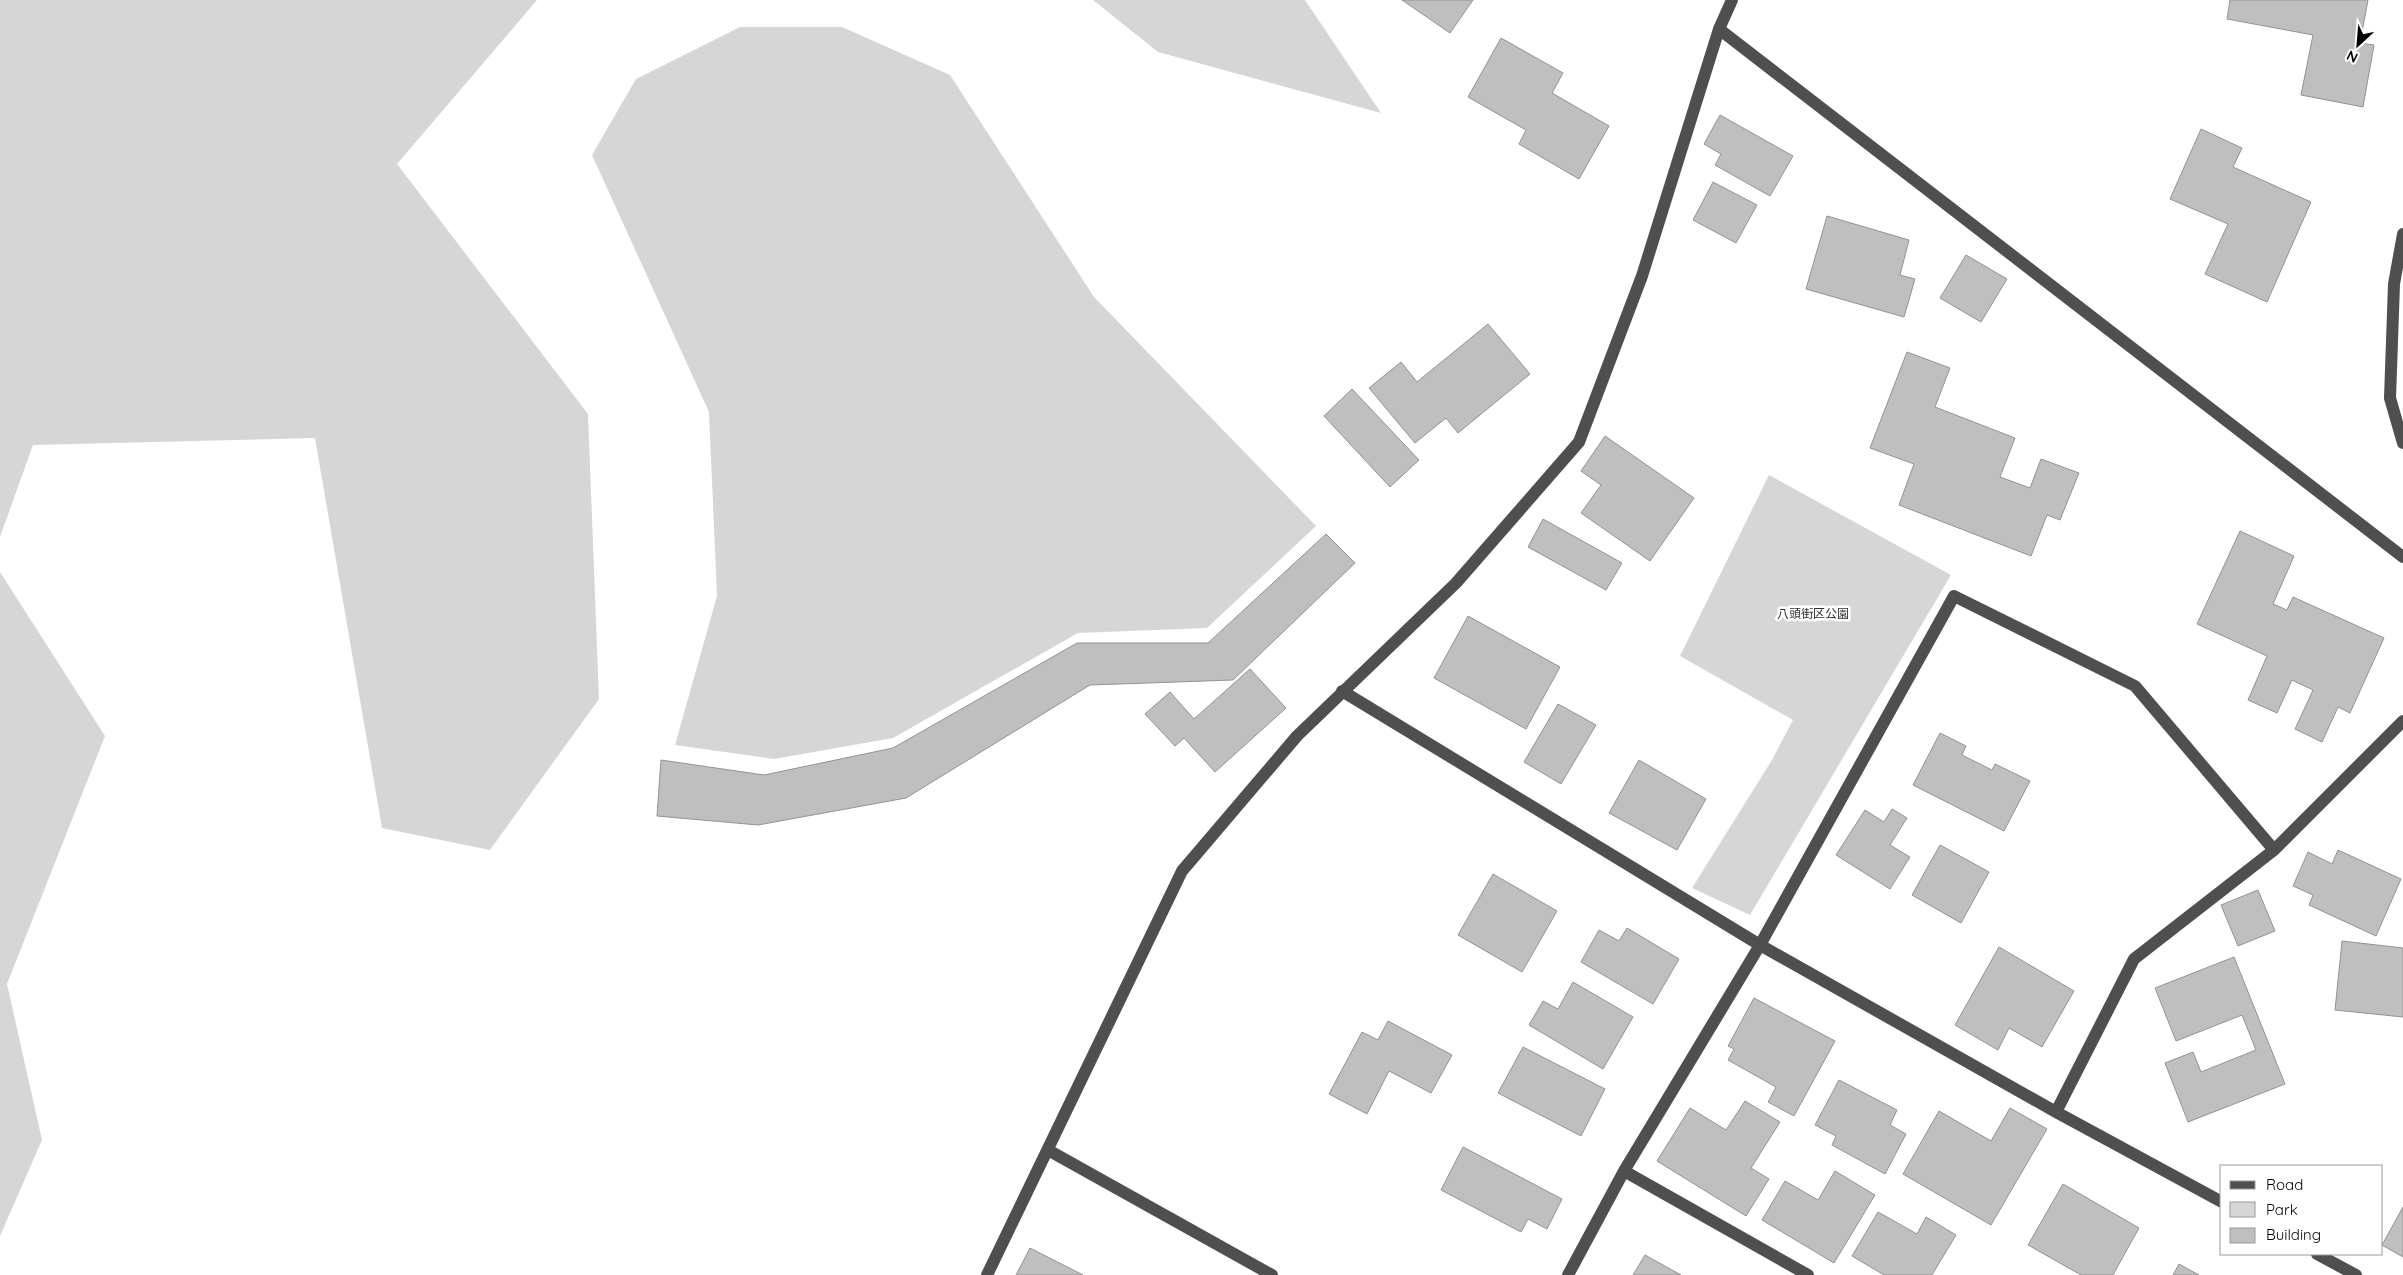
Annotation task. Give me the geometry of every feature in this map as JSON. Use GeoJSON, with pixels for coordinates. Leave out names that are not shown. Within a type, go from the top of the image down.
{"type":"FeatureCollection","features":[{"type":"Feature","properties":{"kind":"street"},"geometry":{"type":"LineString","coordinates":[[987,1275],[1182,871],[1297,736],[1456,583],[1578,442],[1642,276],[1719,29],[1732,0]]}},
{"type":"Feature","properties":{"kind":"street"},"geometry":{"type":"LineString","coordinates":[[1719,29],[2403,557]]}},
{"type":"Feature","properties":{"kind":"street"},"geometry":{"type":"LineString","coordinates":[[2403,234],[2394,284],[2390,398],[2403,443]]}},
{"type":"Feature","properties":{"kind":"street"},"geometry":{"type":"LineString","coordinates":[[1568,1275],[1624,1171],[1760,945],[1954,596],[2135,686],[2274,850]]}},
{"type":"Feature","properties":{"kind":"street"},"geometry":{"type":"LineString","coordinates":[[1342,691],[1760,945],[2056,1112],[2220,1201]]}},
{"type":"Feature","properties":{"kind":"street"},"geometry":{"type":"LineString","coordinates":[[2056,1112],[2134,959],[2274,850],[2403,721]]}},
{"type":"Feature","properties":{"kind":"street"},"geometry":{"type":"LineString","coordinates":[[1048,1150],[1272,1275]]}},
{"type":"Feature","properties":{"kind":"street"},"geometry":{"type":"LineString","coordinates":[[1624,1171],[1808,1275]]}},
{"type":"Feature","properties":{"kind":"street"},"geometry":{"type":"LineString","coordinates":[[2319,1255],[2356,1275]]}},
{"type":"Feature","properties":{"kind":"green space"},"geometry":{"type":"Polygon","coordinates":[[[0,0],[537,0],[397,164],[588,414],[599,699],[490,850],[382,828],[315,438],[33,445],[0,537],[0,0]]]}},
{"type":"Feature","properties":{"kind":"green space"},"geometry":{"type":"Polygon","coordinates":[[[1093,0],[1305,0],[1381,113],[1158,52],[1093,0]]]}},
{"type":"Feature","properties":{"kind":"green space"},"geometry":{"type":"Polygon","coordinates":[[[740,27],[842,27],[950,75],[1094,297],[1316,526],[1207,628],[1078,633],[893,738],[774,759],[675,745],[717,596],[709,412],[592,155],[636,79],[740,27]]]}},
{"type":"Feature","properties":{"kind":"green space","name":"八頭街区公園"},"geometry":{"type":"Polygon","coordinates":[[[1769,475],[1951,575],[1750,915],[1692,888],[1772,760],[1793,720],[1680,656],[1769,475]]]}},
{"type":"Feature","properties":{"kind":"green space"},"geometry":{"type":"Polygon","coordinates":[[[0,572],[105,736],[7,984],[42,1140],[0,1236],[0,572]]]}},
{"type":"Feature","properties":{"kind":"building"},"geometry":{"type":"Polygon","coordinates":[[[1402,0],[1473,0],[1450,33],[1402,0]]]}},
{"type":"Feature","properties":{"kind":"building"},"geometry":{"type":"Polygon","coordinates":[[[2230,0],[2368,0],[2360,43],[2374,45],[2363,107],[2301,95],[2313,35],[2227,19],[2230,0]]]}},
{"type":"Feature","properties":{"kind":"building"},"geometry":{"type":"Polygon","coordinates":[[[1501,38],[1563,73],[1552,93],[1609,126],[1579,179],[1519,144],[1526,130],[1468,97],[1501,38]]]}},
{"type":"Feature","properties":{"kind":"building"},"geometry":{"type":"Polygon","coordinates":[[[1720,115],[1793,156],[1770,196],[1715,165],[1721,154],[1704,144],[1720,115]]]}},
{"type":"Feature","properties":{"kind":"building"},"geometry":{"type":"Polygon","coordinates":[[[2201,129],[2242,148],[2233,167],[2311,202],[2267,302],[2205,274],[2228,224],[2170,199],[2201,129]]]}},
{"type":"Feature","properties":{"kind":"building"},"geometry":{"type":"Polygon","coordinates":[[[1713,182],[1757,205],[1736,243],[1693,220],[1713,182]]]}},
{"type":"Feature","properties":{"kind":"building"},"geometry":{"type":"Polygon","coordinates":[[[1827,216],[1909,240],[1900,275],[1915,279],[1904,317],[1806,289],[1827,216]]]}},
{"type":"Feature","properties":{"kind":"building"},"geometry":{"type":"Polygon","coordinates":[[[1966,255],[2007,279],[1981,322],[1940,298],[1966,255]]]}},
{"type":"Feature","properties":{"kind":"building"},"geometry":{"type":"Polygon","coordinates":[[[1488,324],[1530,374],[1458,433],[1446,418],[1415,443],[1369,388],[1401,362],[1417,382],[1488,324]]]}},
{"type":"Feature","properties":{"kind":"building"},"geometry":{"type":"Polygon","coordinates":[[[1907,352],[1950,368],[1935,407],[2015,438],[2000,477],[2030,488],[2041,459],[2079,473],[2060,520],[2047,515],[2031,556],[1899,505],[1914,464],[1870,448],[1907,352]]]}},
{"type":"Feature","properties":{"kind":"building"},"geometry":{"type":"Polygon","coordinates":[[[1352,389],[1419,460],[1390,487],[1324,416],[1352,389]]]}},
{"type":"Feature","properties":{"kind":"building"},"geometry":{"type":"Polygon","coordinates":[[[1605,436],[1694,498],[1650,561],[1581,513],[1601,485],[1581,471],[1605,436]]]}},
{"type":"Feature","properties":{"kind":"building"},"geometry":{"type":"Polygon","coordinates":[[[1543,519],[1622,563],[1606,590],[1528,547],[1543,519]]]}},
{"type":"Feature","properties":{"kind":"building"},"geometry":{"type":"Polygon","coordinates":[[[2240,531],[2294,556],[2273,604],[2287,610],[2293,597],[2384,638],[2350,713],[2338,707],[2322,742],[2295,729],[2313,690],[2292,680],[2277,713],[2248,700],[2267,656],[2197,624],[2240,531]]]}},
{"type":"Feature","properties":{"kind":"building"},"geometry":{"type":"Polygon","coordinates":[[[1326,534],[1355,563],[1233,680],[1090,685],[906,798],[758,825],[657,816],[661,760],[764,775],[893,748],[1077,643],[1208,643],[1326,534]]]}},
{"type":"Feature","properties":{"kind":"building"},"geometry":{"type":"Polygon","coordinates":[[[1468,616],[1560,667],[1526,729],[1434,678],[1468,616]]]}},
{"type":"Feature","properties":{"kind":"building"},"geometry":{"type":"Polygon","coordinates":[[[1250,669],[1286,708],[1215,772],[1184,738],[1175,746],[1145,714],[1170,692],[1194,719],[1250,669]]]}},
{"type":"Feature","properties":{"kind":"building"},"geometry":{"type":"Polygon","coordinates":[[[1558,704],[1596,725],[1561,784],[1524,762],[1558,704]]]}},
{"type":"Feature","properties":{"kind":"building"},"geometry":{"type":"Polygon","coordinates":[[[1940,733],[1966,746],[1962,755],[1992,770],[1995,764],[2030,781],[2004,831],[1913,785],[1940,733]]]}},
{"type":"Feature","properties":{"kind":"building"},"geometry":{"type":"Polygon","coordinates":[[[1639,760],[1706,799],[1677,850],[1609,813],[1639,760]]]}},
{"type":"Feature","properties":{"kind":"building"},"geometry":{"type":"Polygon","coordinates":[[[1892,809],[1907,818],[1890,845],[1910,857],[1890,889],[1836,855],[1865,810],[1884,822],[1892,809]]]}},
{"type":"Feature","properties":{"kind":"building"},"geometry":{"type":"Polygon","coordinates":[[[1940,845],[1989,872],[1961,923],[1912,895],[1940,845]]]}},
{"type":"Feature","properties":{"kind":"building"},"geometry":{"type":"Polygon","coordinates":[[[2338,850],[2401,879],[2376,936],[2309,905],[2313,895],[2293,886],[2308,852],[2332,864],[2338,850]]]}},
{"type":"Feature","properties":{"kind":"building"},"geometry":{"type":"Polygon","coordinates":[[[1493,874],[1557,911],[1522,972],[1458,935],[1493,874]]]}},
{"type":"Feature","properties":{"kind":"building"},"geometry":{"type":"Polygon","coordinates":[[[2258,890],[2275,931],[2238,946],[2221,905],[2258,890]]]}},
{"type":"Feature","properties":{"kind":"building"},"geometry":{"type":"Polygon","coordinates":[[[1627,928],[1679,959],[1653,1004],[1581,962],[1599,930],[1619,941],[1627,928]]]}},
{"type":"Feature","properties":{"kind":"building"},"geometry":{"type":"Polygon","coordinates":[[[2342,941],[2403,948],[2403,1017],[2335,1010],[2342,941]]]}},
{"type":"Feature","properties":{"kind":"building"},"geometry":{"type":"Polygon","coordinates":[[[1999,947],[2074,991],[2042,1047],[2009,1028],[1998,1050],[1955,1025],[1999,947]]]}},
{"type":"Feature","properties":{"kind":"building"},"geometry":{"type":"Polygon","coordinates":[[[2234,957],[2285,1084],[2188,1122],[2165,1063],[2193,1052],[2201,1072],[2256,1050],[2242,1015],[2176,1041],[2155,988],[2234,957]]]}},
{"type":"Feature","properties":{"kind":"building"},"geometry":{"type":"Polygon","coordinates":[[[1573,982],[1633,1017],[1603,1069],[1529,1025],[1543,1001],[1558,1009],[1573,982]]]}},
{"type":"Feature","properties":{"kind":"building"},"geometry":{"type":"Polygon","coordinates":[[[1754,998],[1835,1041],[1794,1116],[1768,1102],[1776,1087],[1728,1060],[1734,1049],[1728,1046],[1754,998]]]}},
{"type":"Feature","properties":{"kind":"building"},"geometry":{"type":"Polygon","coordinates":[[[1388,1021],[1452,1055],[1431,1093],[1389,1071],[1367,1114],[1329,1094],[1362,1032],[1378,1040],[1388,1021]]]}},
{"type":"Feature","properties":{"kind":"building"},"geometry":{"type":"Polygon","coordinates":[[[1523,1047],[1605,1089],[1581,1136],[1498,1093],[1523,1047]]]}},
{"type":"Feature","properties":{"kind":"building"},"geometry":{"type":"Polygon","coordinates":[[[1839,1080],[1897,1110],[1890,1125],[1906,1134],[1885,1174],[1832,1145],[1836,1136],[1815,1125],[1839,1080]]]}},
{"type":"Feature","properties":{"kind":"building"},"geometry":{"type":"Polygon","coordinates":[[[1745,1101],[1780,1122],[1751,1168],[1769,1179],[1746,1216],[1657,1161],[1690,1108],[1726,1130],[1745,1101]]]}},
{"type":"Feature","properties":{"kind":"building"},"geometry":{"type":"Polygon","coordinates":[[[2010,1108],[2047,1129],[1991,1225],[1903,1174],[1939,1111],[1991,1141],[2010,1108]]]}},
{"type":"Feature","properties":{"kind":"building"},"geometry":{"type":"Polygon","coordinates":[[[1463,1147],[1562,1199],[1547,1229],[1528,1219],[1521,1232],[1441,1190],[1463,1147]]]}},
{"type":"Feature","properties":{"kind":"building"},"geometry":{"type":"Polygon","coordinates":[[[1835,1171],[1875,1195],[1834,1263],[1762,1220],[1785,1181],[1818,1200],[1835,1171]]]}},
{"type":"Feature","properties":{"kind":"building"},"geometry":{"type":"Polygon","coordinates":[[[2063,1184],[2139,1228],[2113,1275],[2081,1275],[2028,1245],[2063,1184]]]}},
{"type":"Feature","properties":{"kind":"building"},"geometry":{"type":"Polygon","coordinates":[[[2403,1207],[2403,1257],[2383,1246],[2403,1207]]]}},
{"type":"Feature","properties":{"kind":"building"},"geometry":{"type":"Polygon","coordinates":[[[1878,1212],[1917,1234],[1926,1217],[1956,1235],[1932,1275],[1884,1275],[1852,1256],[1878,1212]]]}},
{"type":"Feature","properties":{"kind":"building"},"geometry":{"type":"Polygon","coordinates":[[[1030,1248],[1083,1275],[1016,1275],[1030,1248]]]}},
{"type":"Feature","properties":{"kind":"building"},"geometry":{"type":"Polygon","coordinates":[[[1645,1255],[1681,1275],[1633,1275],[1645,1255]]]}},
{"type":"Feature","properties":{"kind":"building"},"geometry":{"type":"Polygon","coordinates":[[[2179,1264],[2199,1275],[2173,1275],[2179,1264]]]}}]}
